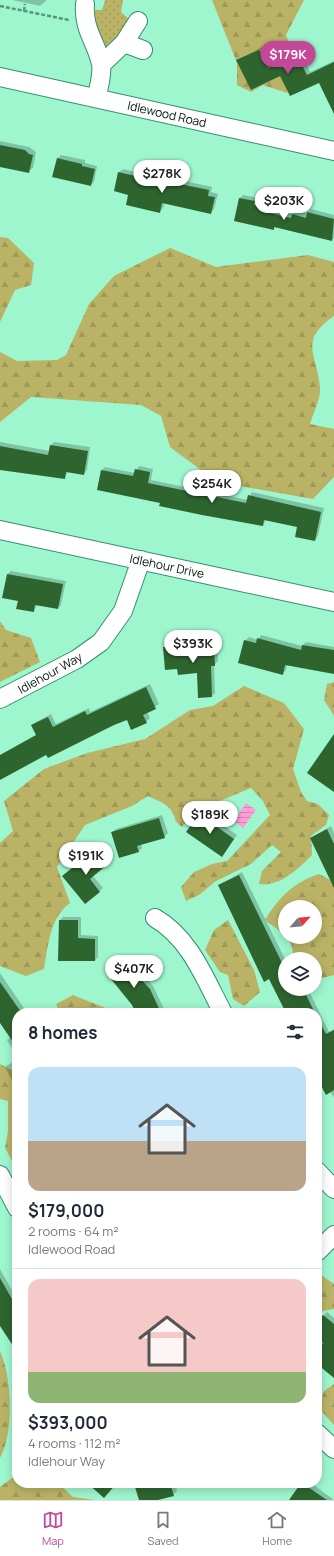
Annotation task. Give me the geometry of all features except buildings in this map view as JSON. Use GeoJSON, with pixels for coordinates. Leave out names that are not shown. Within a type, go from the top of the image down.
{"type":"FeatureCollection","features":[{"type":"Feature","properties":{"kind":"street"},"geometry":{"type":"LineString","coordinates":[[86,4],[84,16],[86,27],[101,65],[97,98]]}},
{"type":"Feature","properties":{"kind":"street"},"geometry":{"type":"LineString","coordinates":[[101,65],[124,43],[138,21]]}},
{"type":"Feature","properties":{"kind":"street"},"geometry":{"type":"LineString","coordinates":[[124,43],[143,50]]}},
{"type":"Feature","properties":{"kind":"street","name":"Idlewood Road"},"geometry":{"type":"LineString","coordinates":[[0,77],[334,151]]}},
{"type":"Feature","properties":{"kind":"street","name":"Idlehour Drive"},"geometry":{"type":"LineString","coordinates":[[0,530],[334,602]]}},
{"type":"Feature","properties":{"kind":"street","name":"Idlehour Way"},"geometry":{"type":"LineString","coordinates":[[0,700],[77,659],[101,642],[123,611],[141,560]]}},
{"type":"Feature","properties":{"kind":"street"},"geometry":{"type":"LineString","coordinates":[[155,918],[165,924],[191,951],[220,1008]]}},
{"type":"Feature","properties":{"kind":"street"},"geometry":{"type":"LineString","coordinates":[[0,1175],[12,1198]]}},
{"type":"Feature","properties":{"kind":"street"},"geometry":{"type":"LineString","coordinates":[[322,1177],[334,1190]]}},
{"type":"Feature","properties":{"kind":"street"},"geometry":{"type":"LineString","coordinates":[[322,1247],[334,1235]]}},
{"type":"Feature","properties":{"kind":"street"},"geometry":{"type":"LineString","coordinates":[[322,1438],[334,1449]]}},
{"type":"Feature","properties":{"kind":"path"},"geometry":{"type":"LineString","coordinates":[[24,11],[26,4]]}},
{"type":"Feature","properties":{"kind":"path"},"geometry":{"type":"LineString","coordinates":[[0,6],[76,22]]}},
{"type":"Feature","properties":{"kind":"green space"},"geometry":{"type":"Polygon","coordinates":[[[105,0],[123,0],[121,12],[130,20],[112,47],[104,49],[101,46],[91,10],[102,10],[105,0]]]}},
{"type":"Feature","properties":{"kind":"green space"},"geometry":{"type":"Polygon","coordinates":[[[212,0],[304,0],[286,35],[297,65],[287,93],[263,85],[251,92],[237,85],[237,63],[212,0]]]}},
{"type":"Feature","properties":{"kind":"green space"},"geometry":{"type":"Polygon","coordinates":[[[0,237],[8,238],[34,263],[31,285],[15,290],[0,322],[0,237]]]}},
{"type":"Feature","properties":{"kind":"green space"},"geometry":{"type":"Polygon","coordinates":[[[170,248],[216,267],[308,255],[334,262],[334,316],[316,333],[313,341],[312,348],[320,392],[310,424],[334,429],[334,477],[313,499],[217,482],[170,447],[161,416],[141,405],[31,397],[0,422],[0,352],[17,361],[57,360],[66,355],[89,304],[114,276],[170,248]]]}},
{"type":"Feature","properties":{"kind":"green space"},"geometry":{"type":"Polygon","coordinates":[[[0,621],[6,630],[31,638],[40,662],[0,682],[0,621]]]}},
{"type":"Feature","properties":{"kind":"green space"},"geometry":{"type":"Polygon","coordinates":[[[334,682],[334,716],[324,700],[327,684],[334,682]]]}},
{"type":"Feature","properties":{"kind":"green space"},"geometry":{"type":"Polygon","coordinates":[[[244,686],[284,703],[304,729],[293,769],[301,792],[307,801],[318,804],[329,815],[326,825],[311,836],[312,855],[295,871],[281,880],[274,883],[259,884],[262,871],[281,852],[272,845],[251,864],[216,881],[199,895],[186,901],[181,887],[194,872],[212,864],[227,861],[270,815],[263,801],[251,788],[193,812],[182,827],[176,822],[172,812],[166,805],[148,796],[132,806],[85,825],[57,867],[70,903],[63,909],[54,924],[44,969],[26,976],[0,966],[0,843],[13,831],[4,801],[44,769],[87,753],[145,739],[190,710],[213,706],[244,686]]]}},
{"type":"Feature","properties":{"kind":"green space"},"geometry":{"type":"Polygon","coordinates":[[[319,874],[334,882],[334,975],[322,978],[322,952],[293,952],[291,944],[322,944],[322,900],[279,900],[294,886],[319,874]]]}},
{"type":"Feature","properties":{"kind":"green space"},"geometry":{"type":"Polygon","coordinates":[[[278,902],[278,929],[265,920],[278,902]]]}},
{"type":"Feature","properties":{"kind":"green space"},"geometry":{"type":"Polygon","coordinates":[[[228,920],[254,970],[260,992],[244,1006],[233,999],[228,975],[220,972],[205,950],[214,930],[228,920]]]}},
{"type":"Feature","properties":{"kind":"green space"},"geometry":{"type":"Polygon","coordinates":[[[73,995],[106,1008],[58,1008],[56,1004],[73,995]]]}},
{"type":"Feature","properties":{"kind":"green space"},"geometry":{"type":"Polygon","coordinates":[[[0,1064],[12,1070],[12,1161],[5,1148],[8,1131],[8,1101],[0,1099],[0,1064]]]}},
{"type":"Feature","properties":{"kind":"green space"},"geometry":{"type":"Polygon","coordinates":[[[322,1276],[334,1284],[334,1309],[322,1312],[322,1276]]]}},
{"type":"Feature","properties":{"kind":"green space"},"geometry":{"type":"Polygon","coordinates":[[[0,1351],[7,1375],[10,1405],[8,1434],[5,1447],[0,1458],[0,1351]]]}},
{"type":"Feature","properties":{"kind":"green space"},"geometry":{"type":"Polygon","coordinates":[[[334,1384],[334,1425],[322,1412],[322,1396],[324,1391],[334,1384]]]}},
{"type":"Feature","properties":{"kind":"green space"},"geometry":{"type":"Polygon","coordinates":[[[12,1478],[12,1488],[63,1488],[73,1497],[95,1500],[0,1500],[0,1487],[12,1478]]]}},
{"type":"Feature","properties":{"kind":"shaded area"},"geometry":{"type":"Polygon","coordinates":[[[246,803],[256,810],[243,828],[234,821],[246,803]]]}}]}
